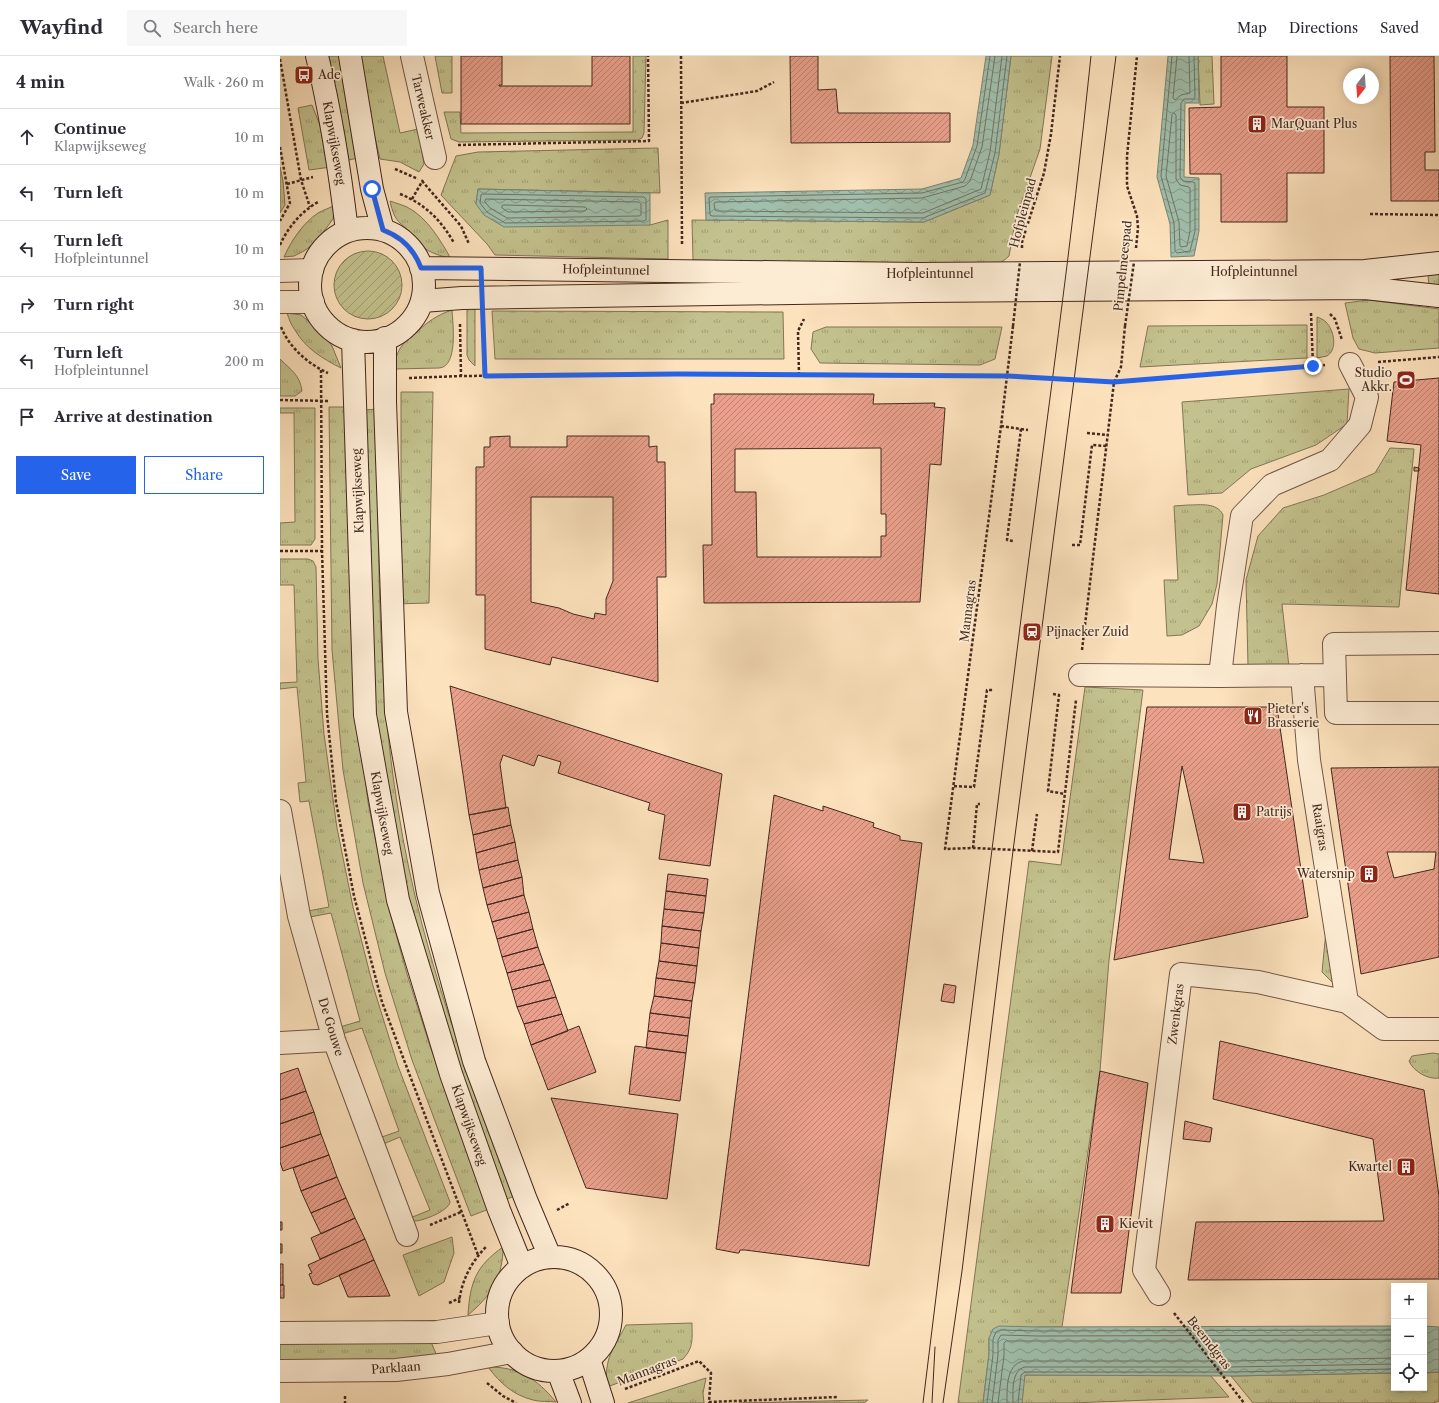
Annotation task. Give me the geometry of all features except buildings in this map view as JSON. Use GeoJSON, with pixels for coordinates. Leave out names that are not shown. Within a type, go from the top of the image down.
{"type":"FeatureCollection","features":[{"type":"Feature","properties":{"kind":"street","name":"Klapwijkseweg"},"geometry":{"type":"LineString","coordinates":[[317,56],[340,171],[347,231]]}},
{"type":"Feature","properties":{"kind":"street"},"geometry":{"type":"LineString","coordinates":[[350,56],[372,189],[383,230]]}},
{"type":"Feature","properties":{"kind":"street","name":"Tarweakker"},"geometry":{"type":"LineString","coordinates":[[412,56],[433,152]]}},
{"type":"Feature","properties":{"kind":"street"},"geometry":{"type":"LineString","coordinates":[[359,228],[383,230],[407,244],[418,259],[424,285],[422,301],[412,320],[396,334],[375,341],[353,340],[332,330],[324,322],[318,312],[313,302],[311,291],[312,270],[316,260],[325,247],[338,236],[347,231],[359,228]]}},
{"type":"Feature","properties":{"kind":"street","name":"Hofpleintunnel"},"geometry":{"type":"LineString","coordinates":[[421,268],[926,274],[1365,271],[1439,263]]}},
{"type":"Feature","properties":{"kind":"street"},"geometry":{"type":"LineString","coordinates":[[280,271],[312,270]]}},
{"type":"Feature","properties":{"kind":"street","name":"Hofpleintunnel"},"geometry":{"type":"LineString","coordinates":[[422,301],[482,298],[926,291],[1366,288],[1439,296]]}},
{"type":"Feature","properties":{"kind":"street"},"geometry":{"type":"LineString","coordinates":[[280,302],[313,302]]}},
{"type":"Feature","properties":{"kind":"street"},"geometry":{"type":"LineString","coordinates":[[385,338],[385,402],[396,712],[428,893],[474,1061],[526,1200],[550,1257]]}},
{"type":"Feature","properties":{"kind":"street","name":"Klapwijkseweg"},"geometry":{"type":"LineString","coordinates":[[353,340],[365,715],[398,900],[451,1074],[499,1210],[522,1266]]}},
{"type":"Feature","properties":{"kind":"street"},"geometry":{"type":"LineString","coordinates":[[1220,676],[1228,606],[1242,516],[1272,485],[1330,460],[1360,425],[1367,397],[1350,364]]}},
{"type":"Feature","properties":{"kind":"street"},"geometry":{"type":"LineString","coordinates":[[1439,643],[1334,644],[1336,713],[1439,713]]}},
{"type":"Feature","properties":{"kind":"street"},"geometry":{"type":"LineString","coordinates":[[1080,675],[1335,675]]}},
{"type":"Feature","properties":{"kind":"street","name":"Raaigras"},"geometry":{"type":"LineString","coordinates":[[1302,675],[1309,760],[1347,1002]]}},
{"type":"Feature","properties":{"kind":"street","name":"De Gouwe"},"geometry":{"type":"LineString","coordinates":[[280,811],[299,916],[334,1040],[407,1235]]}},
{"type":"Feature","properties":{"kind":"street","name":"Zwenkgras"},"geometry":{"type":"LineString","coordinates":[[1159,1294],[1144,1270],[1181,974],[1258,982],[1347,1002],[1384,1029],[1439,1029]]}},
{"type":"Feature","properties":{"kind":"street"},"geometry":{"type":"LineString","coordinates":[[280,1043],[334,1040]]}},
{"type":"Feature","properties":{"kind":"street"},"geometry":{"type":"LineString","coordinates":[[550,1257],[573,1260],[592,1271],[606,1290],[609,1300],[610,1322],[608,1332],[597,1352],[589,1359],[574,1367],[558,1370],[545,1370],[533,1366],[521,1360],[512,1352],[505,1343],[498,1323],[497,1310],[500,1297],[512,1275],[522,1266],[540,1258],[550,1257]]}},
{"type":"Feature","properties":{"kind":"street"},"geometry":{"type":"LineString","coordinates":[[280,1333],[437,1332],[498,1323]]}},
{"type":"Feature","properties":{"kind":"street","name":"Parklaan"},"geometry":{"type":"LineString","coordinates":[[280,1371],[396,1370],[448,1364],[512,1352]]}},
{"type":"Feature","properties":{"kind":"street"},"geometry":{"type":"LineString","coordinates":[[589,1359],[602,1400]]}},
{"type":"Feature","properties":{"kind":"street"},"geometry":{"type":"LineString","coordinates":[[558,1370],[570,1403]]}},
{"type":"Feature","properties":{"kind":"path"},"geometry":{"type":"LineString","coordinates":[[433,152],[649,141],[648,56]]}},
{"type":"Feature","properties":{"kind":"path"},"geometry":{"type":"LineString","coordinates":[[681,56],[682,272]]}},
{"type":"Feature","properties":{"kind":"path","name":"Hofpleinpad"},"geometry":{"type":"LineString","coordinates":[[1022,249],[1022,242],[1044,173],[1052,134],[1060,56]]}},
{"type":"Feature","properties":{"kind":"path","name":"Pimpelmeespad"},"geometry":{"type":"LineString","coordinates":[[1136,249],[1138,228],[1137,216],[1127,186],[1127,156],[1137,56]]}},
{"type":"Feature","properties":{"kind":"path"},"geometry":{"type":"LineString","coordinates":[[280,59],[301,180],[310,207],[296,220],[284,236],[280,245]]}},
{"type":"Feature","properties":{"kind":"path"},"geometry":{"type":"LineString","coordinates":[[681,103],[757,91],[774,82]]}},
{"type":"Feature","properties":{"kind":"path"},"geometry":{"type":"LineString","coordinates":[[280,147],[290,202],[280,221]]}},
{"type":"Feature","properties":{"kind":"path"},"geometry":{"type":"LineString","coordinates":[[369,167],[380,166],[394,168],[408,173],[422,181],[461,226],[481,268]]}},
{"type":"Feature","properties":{"kind":"path"},"geometry":{"type":"LineString","coordinates":[[287,184],[340,171]]}},
{"type":"Feature","properties":{"kind":"path"},"geometry":{"type":"LineString","coordinates":[[1370,214],[1439,215]]}},
{"type":"Feature","properties":{"kind":"path","name":"Hofpleinpad"},"geometry":{"type":"LineString","coordinates":[[1008,376],[1021,256]]}},
{"type":"Feature","properties":{"kind":"path","name":"Pimpelmeespad"},"geometry":{"type":"LineString","coordinates":[[1114,382],[1121,367],[1135,256]]}},
{"type":"Feature","properties":{"kind":"path"},"geometry":{"type":"LineString","coordinates":[[482,298],[485,376]]}},
{"type":"Feature","properties":{"kind":"path"},"geometry":{"type":"LineString","coordinates":[[1311,310],[1313,366]]}},
{"type":"Feature","properties":{"kind":"path"},"geometry":{"type":"LineString","coordinates":[[1325,312],[1331,314],[1335,319],[1350,364]]}},
{"type":"Feature","properties":{"kind":"path"},"geometry":{"type":"LineString","coordinates":[[280,324],[281,330],[298,352],[321,370],[321,401],[280,400]]}},
{"type":"Feature","properties":{"kind":"path"},"geometry":{"type":"LineString","coordinates":[[460,376],[700,374],[1008,376],[1114,382],[1439,357]]}},
{"type":"Feature","properties":{"kind":"path","name":"Mannagras"},"geometry":{"type":"LineString","coordinates":[[945,849],[1008,376]]}},
{"type":"Feature","properties":{"kind":"path"},"geometry":{"type":"LineString","coordinates":[[1001,426],[1028,430]]}},
{"type":"Feature","properties":{"kind":"path"},"geometry":{"type":"LineString","coordinates":[[1013,541],[1007,540],[1021,429]]}},
{"type":"Feature","properties":{"kind":"path"},"geometry":{"type":"LineString","coordinates":[[1087,433],[1107,435]]}},
{"type":"Feature","properties":{"kind":"path"},"geometry":{"type":"LineString","coordinates":[[1072,545],[1080,545],[1092,445],[1106,446]]}},
{"type":"Feature","properties":{"kind":"path"},"geometry":{"type":"LineString","coordinates":[[280,551],[322,551]]}},
{"type":"Feature","properties":{"kind":"path"},"geometry":{"type":"LineString","coordinates":[[954,786],[974,787],[987,690],[994,690]]}},
{"type":"Feature","properties":{"kind":"path"},"geometry":{"type":"LineString","coordinates":[[1053,694],[1059,695],[1048,791],[1065,794]]}},
{"type":"Feature","properties":{"kind":"path"},"geometry":{"type":"LineString","coordinates":[[973,848],[977,804],[980,804]]}},
{"type":"Feature","properties":{"kind":"path"},"geometry":{"type":"LineString","coordinates":[[1032,851],[1037,814]]}},
{"type":"Feature","properties":{"kind":"path"},"geometry":{"type":"LineString","coordinates":[[407,1235],[461,1212]]}},
{"type":"Feature","properties":{"kind":"path","name":"Beemdgras"},"geometry":{"type":"LineString","coordinates":[[1159,1294],[1244,1403]]}},
{"type":"Feature","properties":{"kind":"path","name":"Mannagras"},"geometry":{"type":"LineString","coordinates":[[602,1400],[699,1361],[711,1373],[709,1402],[838,1396]]}},
{"type":"Feature","properties":{"kind":"green space"},"geometry":{"type":"Polygon","coordinates":[[[329,56],[341,56],[358,158],[349,160],[329,56]]]}},
{"type":"Feature","properties":{"kind":"green space"},"geometry":{"type":"Polygon","coordinates":[[[356,56],[383,56],[400,133],[418,129],[424,164],[419,172],[400,162],[380,159],[356,56]]]}},
{"type":"Feature","properties":{"kind":"green space"},"geometry":{"type":"Polygon","coordinates":[[[435,56],[452,56],[452,93],[442,93],[435,56]]]}},
{"type":"Feature","properties":{"kind":"green space"},"geometry":{"type":"Polygon","coordinates":[[[633,56],[646,56],[644,133],[642,138],[638,140],[459,142],[451,139],[444,112],[460,112],[461,133],[633,132],[633,56]]]}},
{"type":"Feature","properties":{"kind":"green space"},"geometry":{"type":"Polygon","coordinates":[[[1011,56],[1052,56],[1040,149],[1016,218],[1009,256],[1001,263],[693,260],[692,220],[924,222],[990,195],[999,154],[1011,56]]]}},
{"type":"Feature","properties":{"kind":"green space"},"geometry":{"type":"Polygon","coordinates":[[[1198,56],[1212,56],[1214,104],[1200,105],[1198,56]]]}},
{"type":"Feature","properties":{"kind":"green space"},"geometry":{"type":"Polygon","coordinates":[[[312,105],[328,146],[331,167],[309,170],[298,108],[312,105]]]}},
{"type":"Feature","properties":{"kind":"green space"},"geometry":{"type":"Polygon","coordinates":[[[658,148],[660,193],[478,189],[476,204],[650,225],[668,220],[668,259],[495,255],[487,244],[441,195],[456,156],[478,152],[658,148]]]}},
{"type":"Feature","properties":{"kind":"green space"},"geometry":{"type":"Polygon","coordinates":[[[280,167],[285,205],[280,213],[280,167]]]}},
{"type":"Feature","properties":{"kind":"green space"},"geometry":{"type":"Polygon","coordinates":[[[390,201],[407,207],[421,217],[438,237],[451,259],[432,252],[422,246],[396,218],[390,201]]]}},
{"type":"Feature","properties":{"kind":"green space"},"geometry":{"type":"Polygon","coordinates":[[[335,205],[333,219],[316,242],[294,256],[284,257],[302,227],[318,213],[335,205]]]}},
{"type":"Feature","properties":{"kind":"green space"},"geometry":{"type":"Polygon","coordinates":[[[361,251],[375,251],[387,257],[396,266],[402,278],[400,298],[392,309],[381,317],[375,319],[361,319],[355,317],[344,309],[336,298],[334,292],[334,278],[336,272],[344,261],[355,253],[361,251]]]}},
{"type":"Feature","properties":{"kind":"green space"},"geometry":{"type":"Polygon","coordinates":[[[1439,274],[1439,287],[1429,286],[1428,275],[1439,274]]]}},
{"type":"Feature","properties":{"kind":"green space"},"geometry":{"type":"Polygon","coordinates":[[[1369,300],[1439,309],[1439,348],[1375,353],[1359,349],[1353,338],[1345,303],[1369,300]]]}},
{"type":"Feature","properties":{"kind":"green space"},"geometry":{"type":"Polygon","coordinates":[[[475,308],[475,366],[469,360],[467,355],[467,309],[475,308]]]}},
{"type":"Feature","properties":{"kind":"green space"},"geometry":{"type":"Polygon","coordinates":[[[452,310],[452,353],[445,366],[439,368],[394,369],[397,354],[406,341],[432,319],[452,310]]]}},
{"type":"Feature","properties":{"kind":"green space"},"geometry":{"type":"Polygon","coordinates":[[[492,311],[783,312],[784,359],[495,359],[492,311]]]}},
{"type":"Feature","properties":{"kind":"green space"},"geometry":{"type":"Polygon","coordinates":[[[287,313],[301,315],[323,333],[332,346],[341,368],[321,357],[309,348],[292,326],[287,313]]]}},
{"type":"Feature","properties":{"kind":"green space"},"geometry":{"type":"Polygon","coordinates":[[[1317,317],[1329,325],[1333,334],[1334,344],[1333,349],[1327,356],[1317,358],[1317,317]]]}},
{"type":"Feature","properties":{"kind":"green space"},"geometry":{"type":"Polygon","coordinates":[[[1307,325],[1307,358],[1140,367],[1148,326],[1307,325]]]}},
{"type":"Feature","properties":{"kind":"green space"},"geometry":{"type":"Polygon","coordinates":[[[826,327],[1002,327],[995,359],[980,365],[820,363],[811,349],[813,332],[826,327]]]}},
{"type":"Feature","properties":{"kind":"green space"},"geometry":{"type":"Polygon","coordinates":[[[280,359],[294,373],[301,385],[302,391],[295,396],[280,396],[280,359]]]}},
{"type":"Feature","properties":{"kind":"green space"},"geometry":{"type":"Polygon","coordinates":[[[1349,389],[1347,424],[1316,445],[1251,469],[1222,493],[1188,495],[1182,402],[1349,389]]]}},
{"type":"Feature","properties":{"kind":"green space"},"geometry":{"type":"Polygon","coordinates":[[[401,392],[433,392],[429,603],[395,604],[394,503],[401,503],[401,392]]]}},
{"type":"Feature","properties":{"kind":"green space"},"geometry":{"type":"Polygon","coordinates":[[[329,407],[346,407],[357,708],[368,802],[389,909],[407,974],[430,1046],[489,1209],[471,1216],[412,1060],[385,973],[363,883],[343,770],[332,650],[329,407]]]}},
{"type":"Feature","properties":{"kind":"green space"},"geometry":{"type":"Polygon","coordinates":[[[280,408],[315,408],[315,539],[311,545],[280,545],[280,523],[295,522],[294,413],[280,413],[280,408]]]}},
{"type":"Feature","properties":{"kind":"green space"},"geometry":{"type":"Polygon","coordinates":[[[377,409],[382,660],[391,759],[398,809],[415,896],[438,981],[456,1037],[515,1196],[504,1200],[421,967],[377,750],[364,410],[377,409]]]}},
{"type":"Feature","properties":{"kind":"green space"},"geometry":{"type":"Polygon","coordinates":[[[1390,448],[1414,449],[1399,607],[1282,604],[1289,667],[1248,666],[1246,580],[1258,536],[1283,508],[1324,495],[1375,473],[1390,448]]]}},
{"type":"Feature","properties":{"kind":"green space"},"geometry":{"type":"Polygon","coordinates":[[[1174,506],[1212,506],[1217,508],[1223,515],[1217,584],[1212,604],[1199,626],[1182,635],[1167,636],[1164,580],[1178,580],[1174,506]]]}},
{"type":"Feature","properties":{"kind":"green space"},"geometry":{"type":"Polygon","coordinates":[[[280,559],[308,559],[313,561],[316,567],[318,659],[324,734],[337,828],[353,907],[373,986],[398,1066],[450,1202],[445,1209],[440,1212],[428,1218],[417,1221],[413,1221],[410,1218],[430,1210],[400,1137],[381,1145],[379,1138],[399,1131],[362,1028],[342,1034],[340,1027],[360,1021],[331,913],[310,917],[308,911],[329,907],[309,801],[300,802],[298,783],[306,782],[297,687],[280,689],[280,683],[297,682],[294,585],[280,585],[280,559]]]}},
{"type":"Feature","properties":{"kind":"green space"},"geometry":{"type":"Polygon","coordinates":[[[1085,687],[1143,690],[1109,960],[1100,1071],[1062,1327],[1038,1327],[989,1338],[989,1354],[983,1403],[958,1403],[1029,861],[1061,865],[1085,687]]]}},
{"type":"Feature","properties":{"kind":"green space"},"geometry":{"type":"Polygon","coordinates":[[[1326,931],[1333,983],[1322,972],[1326,931]]]}},
{"type":"Feature","properties":{"kind":"green space"},"geometry":{"type":"Polygon","coordinates":[[[1433,1053],[1439,1054],[1439,1078],[1430,1078],[1421,1074],[1411,1065],[1409,1061],[1412,1056],[1433,1053]]]}},
{"type":"Feature","properties":{"kind":"green space"},"geometry":{"type":"Polygon","coordinates":[[[452,1237],[454,1253],[444,1282],[419,1296],[403,1255],[452,1237]]]}},
{"type":"Feature","properties":{"kind":"green space"},"geometry":{"type":"Polygon","coordinates":[[[503,1247],[501,1268],[494,1285],[483,1301],[468,1315],[471,1293],[476,1276],[486,1261],[503,1247]]]}},
{"type":"Feature","properties":{"kind":"green space"},"geometry":{"type":"Polygon","coordinates":[[[692,1323],[691,1347],[683,1359],[607,1387],[606,1377],[610,1354],[626,1325],[692,1323]]]}},
{"type":"Feature","properties":{"kind":"green space"},"geometry":{"type":"Polygon","coordinates":[[[280,1342],[431,1342],[437,1356],[400,1361],[280,1361],[280,1342]]]}},
{"type":"Feature","properties":{"kind":"green space"},"geometry":{"type":"Polygon","coordinates":[[[488,1367],[509,1369],[534,1380],[556,1402],[536,1401],[513,1392],[497,1378],[488,1367]]]}},
{"type":"Feature","properties":{"kind":"green space"},"geometry":{"type":"Polygon","coordinates":[[[1439,1372],[1439,1401],[1433,1403],[1253,1403],[1231,1376],[1391,1373],[1391,1391],[1427,1391],[1427,1373],[1439,1372]]]}},
{"type":"Feature","properties":{"kind":"green space"},"geometry":{"type":"Polygon","coordinates":[[[1024,1375],[1210,1375],[1229,1397],[1070,1403],[1022,1403],[1024,1375]]]}},
{"type":"Feature","properties":{"kind":"green space"},"geometry":{"type":"Polygon","coordinates":[[[706,1378],[703,1393],[704,1403],[628,1403],[706,1378]]]}},
{"type":"Feature","properties":{"kind":"green space"},"geometry":{"type":"Polygon","coordinates":[[[868,1400],[864,1403],[739,1403],[868,1400]]]}},
{"type":"Feature","properties":{"kind":"water"},"geometry":{"type":"Polygon","coordinates":[[[986,56],[1011,56],[999,154],[990,195],[924,222],[706,220],[705,193],[922,189],[961,178],[973,145],[986,56]]]}},
{"type":"Feature","properties":{"kind":"water"},"geometry":{"type":"Polygon","coordinates":[[[1168,56],[1198,56],[1199,103],[1185,103],[1184,177],[1199,178],[1199,231],[1194,256],[1171,257],[1170,224],[1157,177],[1168,56]]]}},
{"type":"Feature","properties":{"kind":"water"},"geometry":{"type":"Polygon","coordinates":[[[478,189],[650,193],[650,225],[504,227],[484,215],[476,204],[478,189]]]}},
{"type":"Feature","properties":{"kind":"water"},"geometry":{"type":"Polygon","coordinates":[[[999,1326],[1391,1326],[1391,1373],[1231,1376],[1025,1375],[1022,1403],[983,1403],[989,1354],[989,1338],[993,1329],[999,1326]]]}},
{"type":"Feature","properties":{"kind":"water"},"geometry":{"type":"Polygon","coordinates":[[[1427,1326],[1439,1327],[1439,1372],[1427,1373],[1427,1326]]]}},
{"type":"Feature","properties":{"kind":"tram line"},"geometry":{"type":"LineString","coordinates":[[923,1403],[1067,264],[1091,56]]}},
{"type":"Feature","properties":{"kind":"tram line"},"geometry":{"type":"LineString","coordinates":[[943,1403],[962,1271],[1013,851],[1116,56]]}},
{"type":"Feature","properties":{"kind":"tram line"},"geometry":{"type":"LineString","coordinates":[[932,1403],[935,1347]]}},
{"type":"Feature","properties":{"kind":"place","name":"Ade"},"geometry":{"type":"Point","coordinates":[304,75]}},
{"type":"Feature","properties":{"kind":"place","name":"MarQuant Plus"},"geometry":{"type":"Point","coordinates":[1257,124]}},
{"type":"Feature","properties":{"kind":"place","name":"Studio Akkr."},"geometry":{"type":"Point","coordinates":[1406,380]}},
{"type":"Feature","properties":{"kind":"place","name":"Pijnacker Zuid"},"geometry":{"type":"Point","coordinates":[1032,632]}},
{"type":"Feature","properties":{"kind":"place","name":"Pieter's Brasserie"},"geometry":{"type":"Point","coordinates":[1253,716]}},
{"type":"Feature","properties":{"kind":"place","name":"Patrijs"},"geometry":{"type":"Point","coordinates":[1242,812]}},
{"type":"Feature","properties":{"kind":"place","name":"Watersnip"},"geometry":{"type":"Point","coordinates":[1369,874]}},
{"type":"Feature","properties":{"kind":"place","name":"Kwartel"},"geometry":{"type":"Point","coordinates":[1406,1167]}},
{"type":"Feature","properties":{"kind":"place","name":"Kievit"},"geometry":{"type":"Point","coordinates":[1105,1224]}},
{"type":"Feature","properties":{"kind":"route"},"geometry":{"type":"LineString","coordinates":[[372,189],[383,230],[407,244],[418,259],[421,268],[481,268],[485,376],[677,374],[1008,376],[1114,382],[1313,366]]}}]}
